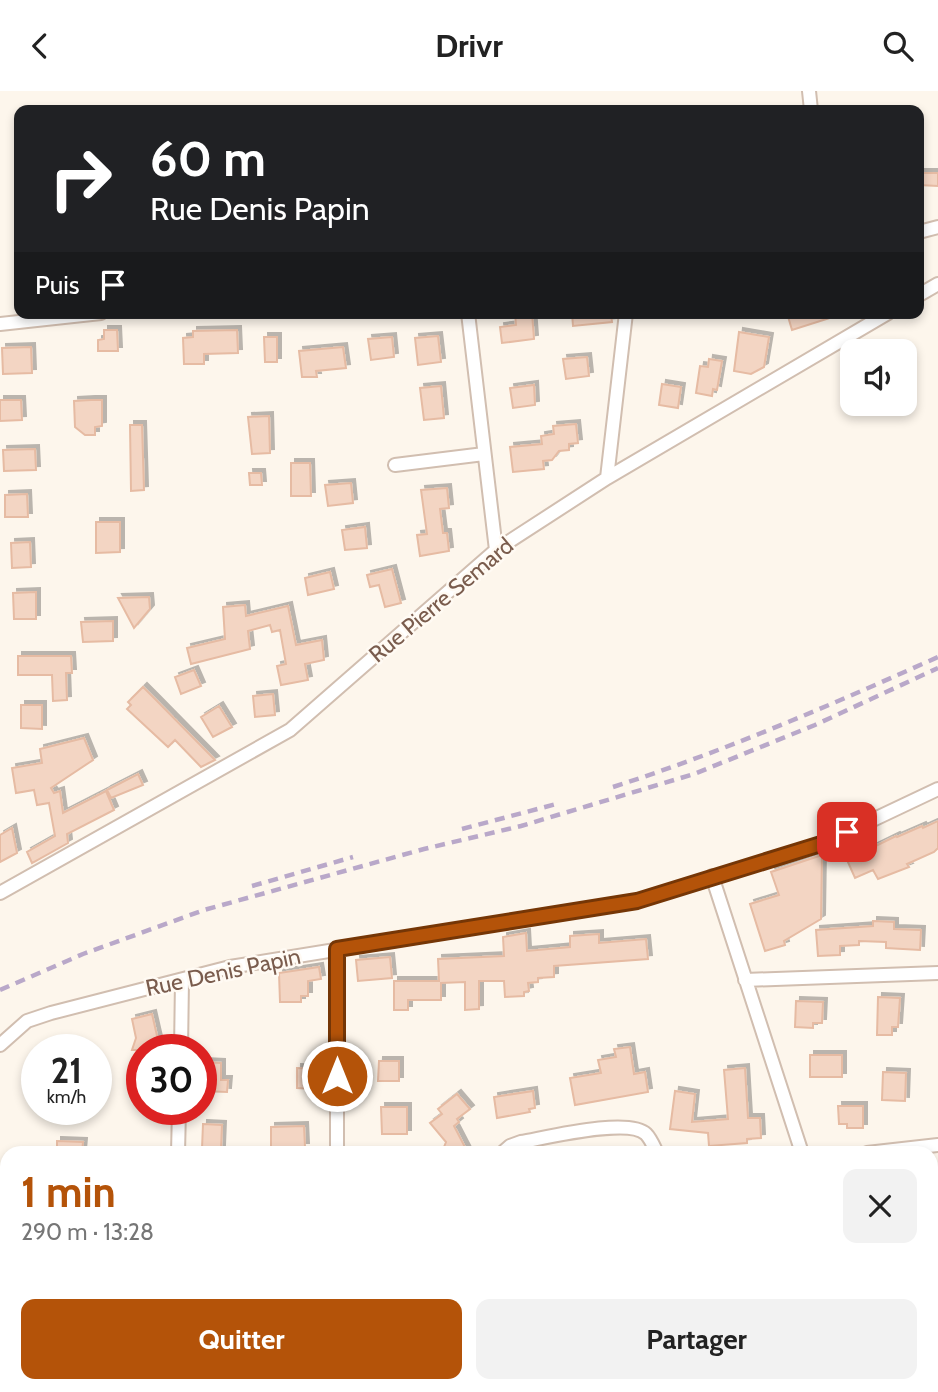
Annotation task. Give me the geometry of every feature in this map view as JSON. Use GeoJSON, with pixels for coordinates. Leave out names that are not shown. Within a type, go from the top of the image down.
{"type":"FeatureCollection","features":[{"type":"Feature","properties":{"kind":"street"},"geometry":{"type":"LineString","coordinates":[[0,324],[46,319]]}},
{"type":"Feature","properties":{"kind":"street"},"geometry":{"type":"LineString","coordinates":[[469,319],[496,550]]}},
{"type":"Feature","properties":{"kind":"street"},"geometry":{"type":"LineString","coordinates":[[607,478],[625,319]]}},
{"type":"Feature","properties":{"kind":"street","name":"Rue Pierre Semard"},"geometry":{"type":"LineString","coordinates":[[0,893],[290,730],[496,550],[607,478],[878,319]]}},
{"type":"Feature","properties":{"kind":"street"},"geometry":{"type":"LineString","coordinates":[[395,465],[484,454]]}},
{"type":"Feature","properties":{"kind":"street","name":"Rue Denis Papin"},"geometry":{"type":"LineString","coordinates":[[0,1045],[27,1021],[230,967],[637,901],[824,843],[938,789]]}},
{"type":"Feature","properties":{"kind":"street"},"geometry":{"type":"LineString","coordinates":[[712,876],[800,1146]]}},
{"type":"Feature","properties":{"kind":"street"},"geometry":{"type":"LineString","coordinates":[[337,949],[337,1146]]}},
{"type":"Feature","properties":{"kind":"street"},"geometry":{"type":"LineString","coordinates":[[746,980],[938,973]]}},
{"type":"Feature","properties":{"kind":"street"},"geometry":{"type":"LineString","coordinates":[[181,1034],[182,980]]}},
{"type":"Feature","properties":{"kind":"street"},"geometry":{"type":"LineString","coordinates":[[178,1146],[179,1125]]}},
{"type":"Feature","properties":{"kind":"street"},"geometry":{"type":"LineString","coordinates":[[510,1146],[612,1127],[637,1129],[645,1133],[653,1146]]}},
{"type":"Feature","properties":{"kind":"building"},"geometry":{"type":"Polygon","coordinates":[[[924,173],[938,173],[938,186],[924,185],[924,173]]]}},
{"type":"Feature","properties":{"kind":"building"},"geometry":{"type":"Polygon","coordinates":[[[516,319],[532,319],[534,339],[502,343],[500,327],[516,325],[516,319]]]}},
{"type":"Feature","properties":{"kind":"building"},"geometry":{"type":"Polygon","coordinates":[[[572,319],[612,319],[612,322],[573,326],[572,319]]]}},
{"type":"Feature","properties":{"kind":"building"},"geometry":{"type":"Polygon","coordinates":[[[789,319],[827,319],[792,330],[789,319]]]}},
{"type":"Feature","properties":{"kind":"building"},"geometry":{"type":"Polygon","coordinates":[[[104,330],[117,330],[118,351],[98,351],[98,340],[104,339],[104,330]]]}},
{"type":"Feature","properties":{"kind":"building"},"geometry":{"type":"Polygon","coordinates":[[[237,330],[238,353],[204,354],[204,364],[184,364],[183,338],[193,337],[193,331],[237,330]]]}},
{"type":"Feature","properties":{"kind":"building"},"geometry":{"type":"Polygon","coordinates":[[[739,332],[769,337],[764,367],[751,374],[734,371],[739,332]]]}},
{"type":"Feature","properties":{"kind":"building"},"geometry":{"type":"Polygon","coordinates":[[[438,336],[441,362],[418,365],[415,338],[438,336]]]}},
{"type":"Feature","properties":{"kind":"building"},"geometry":{"type":"Polygon","coordinates":[[[264,337],[277,337],[277,362],[265,362],[264,337]]]}},
{"type":"Feature","properties":{"kind":"building"},"geometry":{"type":"Polygon","coordinates":[[[392,337],[394,357],[371,360],[368,339],[392,337]]]}},
{"type":"Feature","properties":{"kind":"building"},"geometry":{"type":"Polygon","coordinates":[[[31,347],[32,373],[3,374],[2,348],[31,347]]]}},
{"type":"Feature","properties":{"kind":"building"},"geometry":{"type":"Polygon","coordinates":[[[343,347],[346,368],[316,371],[317,377],[302,377],[299,351],[343,347]]]}},
{"type":"Feature","properties":{"kind":"building"},"geometry":{"type":"Polygon","coordinates":[[[587,357],[589,376],[566,379],[563,359],[587,357]]]}},
{"type":"Feature","properties":{"kind":"building"},"geometry":{"type":"Polygon","coordinates":[[[709,359],[722,361],[717,390],[713,389],[712,396],[696,393],[700,366],[708,367],[709,359]]]}},
{"type":"Feature","properties":{"kind":"building"},"geometry":{"type":"Polygon","coordinates":[[[662,384],[681,387],[678,408],[659,405],[662,384]]]}},
{"type":"Feature","properties":{"kind":"building"},"geometry":{"type":"Polygon","coordinates":[[[534,385],[535,405],[513,408],[510,388],[534,385]]]}},
{"type":"Feature","properties":{"kind":"building"},"geometry":{"type":"Polygon","coordinates":[[[441,386],[444,418],[424,420],[420,388],[441,386]]]}},
{"type":"Feature","properties":{"kind":"building"},"geometry":{"type":"Polygon","coordinates":[[[0,400],[21,400],[22,420],[0,421],[0,400]]]}},
{"type":"Feature","properties":{"kind":"building"},"geometry":{"type":"Polygon","coordinates":[[[102,400],[102,426],[95,427],[95,435],[85,435],[75,427],[74,401],[102,400]]]}},
{"type":"Feature","properties":{"kind":"building"},"geometry":{"type":"Polygon","coordinates":[[[269,416],[270,453],[252,454],[248,417],[269,416]]]}},
{"type":"Feature","properties":{"kind":"building"},"geometry":{"type":"Polygon","coordinates":[[[576,424],[578,443],[569,444],[569,450],[559,451],[552,460],[543,461],[544,469],[513,472],[510,447],[542,444],[541,436],[554,434],[553,426],[576,424]]]}},
{"type":"Feature","properties":{"kind":"building"},"geometry":{"type":"Polygon","coordinates":[[[130,425],[142,425],[144,490],[131,491],[130,425]]]}},
{"type":"Feature","properties":{"kind":"building"},"geometry":{"type":"Polygon","coordinates":[[[35,449],[36,470],[4,471],[3,450],[35,449]]]}},
{"type":"Feature","properties":{"kind":"building"},"geometry":{"type":"Polygon","coordinates":[[[291,463],[310,463],[311,496],[291,496],[291,463]]]}},
{"type":"Feature","properties":{"kind":"building"},"geometry":{"type":"Polygon","coordinates":[[[249,473],[261,473],[262,485],[250,485],[249,473]]]}},
{"type":"Feature","properties":{"kind":"building"},"geometry":{"type":"Polygon","coordinates":[[[351,483],[353,503],[328,506],[325,485],[351,483]]]}},
{"type":"Feature","properties":{"kind":"building"},"geometry":{"type":"Polygon","coordinates":[[[447,488],[449,508],[440,509],[449,551],[420,556],[417,535],[427,534],[421,490],[447,488]]]}},
{"type":"Feature","properties":{"kind":"building"},"geometry":{"type":"Polygon","coordinates":[[[27,494],[28,517],[5,517],[5,495],[27,494]]]}},
{"type":"Feature","properties":{"kind":"building"},"geometry":{"type":"Polygon","coordinates":[[[96,522],[120,522],[120,552],[96,553],[96,522]]]}},
{"type":"Feature","properties":{"kind":"building"},"geometry":{"type":"Polygon","coordinates":[[[365,527],[367,548],[345,550],[342,530],[365,527]]]}},
{"type":"Feature","properties":{"kind":"building"},"geometry":{"type":"Polygon","coordinates":[[[30,542],[31,567],[12,568],[11,543],[30,542]]]}},
{"type":"Feature","properties":{"kind":"building"},"geometry":{"type":"Polygon","coordinates":[[[392,569],[401,603],[385,607],[379,585],[370,587],[367,575],[392,569]]]}},
{"type":"Feature","properties":{"kind":"building"},"geometry":{"type":"Polygon","coordinates":[[[330,572],[334,589],[308,595],[305,578],[330,572]]]}},
{"type":"Feature","properties":{"kind":"building"},"geometry":{"type":"Polygon","coordinates":[[[36,592],[36,619],[14,619],[13,593],[36,592]]]}},
{"type":"Feature","properties":{"kind":"building"},"geometry":{"type":"Polygon","coordinates":[[[149,597],[150,609],[134,628],[118,598],[149,597]]]}},
{"type":"Feature","properties":{"kind":"building"},"geometry":{"type":"Polygon","coordinates":[[[245,605],[246,616],[288,606],[296,645],[322,640],[324,660],[305,664],[308,680],[281,685],[277,666],[286,664],[280,630],[272,632],[270,625],[248,631],[250,649],[191,664],[187,648],[225,639],[223,607],[245,605]]]}},
{"type":"Feature","properties":{"kind":"building"},"geometry":{"type":"Polygon","coordinates":[[[113,621],[113,641],[83,642],[81,622],[113,621]]]}},
{"type":"Feature","properties":{"kind":"building"},"geometry":{"type":"Polygon","coordinates":[[[18,656],[71,656],[72,673],[66,673],[67,700],[53,701],[52,675],[18,675],[18,656]]]}},
{"type":"Feature","properties":{"kind":"building"},"geometry":{"type":"Polygon","coordinates":[[[194,670],[201,686],[181,694],[175,677],[194,670]]]}},
{"type":"Feature","properties":{"kind":"building"},"geometry":{"type":"Polygon","coordinates":[[[143,687],[215,760],[201,767],[175,740],[168,747],[127,709],[131,705],[128,702],[143,687]]]}},
{"type":"Feature","properties":{"kind":"building"},"geometry":{"type":"Polygon","coordinates":[[[273,694],[275,715],[255,717],[253,696],[273,694]]]}},
{"type":"Feature","properties":{"kind":"building"},"geometry":{"type":"Polygon","coordinates":[[[21,705],[42,705],[42,729],[21,728],[21,705]]]}},
{"type":"Feature","properties":{"kind":"building"},"geometry":{"type":"Polygon","coordinates":[[[219,706],[232,727],[213,737],[201,717],[219,706]]]}},
{"type":"Feature","properties":{"kind":"building"},"geometry":{"type":"Polygon","coordinates":[[[84,738],[93,760],[51,788],[54,793],[60,791],[63,813],[106,791],[114,810],[67,834],[68,843],[32,863],[27,852],[55,836],[49,803],[37,805],[34,790],[16,793],[12,768],[42,763],[40,749],[84,738]]]}},
{"type":"Feature","properties":{"kind":"building"},"geometry":{"type":"Polygon","coordinates":[[[138,774],[143,785],[111,798],[107,790],[138,774]]]}},
{"type":"Feature","properties":{"kind":"building"},"geometry":{"type":"Polygon","coordinates":[[[938,821],[938,848],[934,852],[907,864],[909,867],[878,879],[873,870],[855,878],[847,860],[896,836],[938,821]]]}},
{"type":"Feature","properties":{"kind":"building"},"geometry":{"type":"Polygon","coordinates":[[[12,828],[17,853],[0,862],[0,835],[12,828]]]}},
{"type":"Feature","properties":{"kind":"building"},"geometry":{"type":"Polygon","coordinates":[[[822,855],[821,919],[784,941],[785,945],[765,951],[750,904],[779,895],[771,872],[822,855]]]}},
{"type":"Feature","properties":{"kind":"building"},"geometry":{"type":"Polygon","coordinates":[[[873,921],[894,922],[894,929],[921,930],[920,950],[886,948],[886,942],[859,941],[859,945],[840,946],[840,955],[818,956],[816,930],[873,926],[873,921]]]}},
{"type":"Feature","properties":{"kind":"building"},"geometry":{"type":"Polygon","coordinates":[[[526,933],[527,951],[570,947],[570,936],[599,934],[599,943],[646,939],[648,959],[554,966],[554,977],[538,978],[538,982],[528,983],[529,991],[524,992],[524,996],[505,997],[504,981],[479,981],[479,1009],[465,1010],[465,982],[441,983],[441,1000],[408,1000],[408,1010],[394,1010],[394,981],[439,981],[438,959],[504,956],[503,937],[526,933]]]}},
{"type":"Feature","properties":{"kind":"building"},"geometry":{"type":"Polygon","coordinates":[[[390,957],[392,978],[358,981],[356,960],[390,957]]]}},
{"type":"Feature","properties":{"kind":"building"},"geometry":{"type":"Polygon","coordinates":[[[319,967],[321,979],[308,981],[308,996],[301,996],[301,1002],[280,1002],[279,973],[319,967]]]}},
{"type":"Feature","properties":{"kind":"building"},"geometry":{"type":"Polygon","coordinates":[[[878,997],[900,998],[898,1027],[892,1027],[892,1035],[877,1035],[878,997]]]}},
{"type":"Feature","properties":{"kind":"building"},"geometry":{"type":"Polygon","coordinates":[[[796,1001],[823,1002],[822,1023],[813,1023],[813,1028],[795,1027],[796,1001]]]}},
{"type":"Feature","properties":{"kind":"building"},"geometry":{"type":"Polygon","coordinates":[[[152,1014],[157,1034],[135,1034],[132,1019],[152,1014]]]}},
{"type":"Feature","properties":{"kind":"building"},"geometry":{"type":"Polygon","coordinates":[[[630,1047],[634,1074],[645,1072],[648,1092],[575,1105],[570,1078],[601,1073],[598,1060],[616,1057],[614,1049],[630,1047]]]}},
{"type":"Feature","properties":{"kind":"building"},"geometry":{"type":"Polygon","coordinates":[[[810,1055],[842,1055],[842,1077],[810,1077],[810,1055]]]}},
{"type":"Feature","properties":{"kind":"building"},"geometry":{"type":"Polygon","coordinates":[[[379,1061],[399,1061],[399,1081],[378,1081],[379,1061]]]}},
{"type":"Feature","properties":{"kind":"building"},"geometry":{"type":"Polygon","coordinates":[[[217,1063],[221,1063],[221,1080],[228,1080],[227,1092],[217,1092],[217,1063]]]}},
{"type":"Feature","properties":{"kind":"building"},"geometry":{"type":"Polygon","coordinates":[[[297,1068],[313,1069],[312,1089],[297,1088],[297,1068]]]}},
{"type":"Feature","properties":{"kind":"building"},"geometry":{"type":"Polygon","coordinates":[[[745,1068],[748,1118],[760,1118],[761,1138],[747,1139],[747,1143],[709,1146],[708,1133],[670,1129],[675,1091],[695,1094],[692,1122],[728,1119],[724,1070],[745,1068]]]}},
{"type":"Feature","properties":{"kind":"building"},"geometry":{"type":"Polygon","coordinates":[[[883,1072],[906,1073],[905,1101],[882,1100],[883,1072]]]}},
{"type":"Feature","properties":{"kind":"building"},"geometry":{"type":"Polygon","coordinates":[[[533,1091],[535,1108],[529,1109],[530,1112],[497,1118],[494,1097],[533,1091]]]}},
{"type":"Feature","properties":{"kind":"building"},"geometry":{"type":"Polygon","coordinates":[[[457,1094],[470,1109],[457,1119],[459,1122],[454,1126],[464,1146],[444,1146],[446,1142],[430,1123],[442,1114],[438,1109],[457,1094]]]}},
{"type":"Feature","properties":{"kind":"building"},"geometry":{"type":"Polygon","coordinates":[[[838,1106],[863,1106],[863,1128],[847,1128],[847,1124],[839,1124],[838,1106]]]}},
{"type":"Feature","properties":{"kind":"building"},"geometry":{"type":"Polygon","coordinates":[[[381,1107],[407,1107],[407,1134],[382,1134],[381,1107]]]}},
{"type":"Feature","properties":{"kind":"building"},"geometry":{"type":"Polygon","coordinates":[[[203,1125],[222,1125],[221,1146],[202,1146],[203,1125]]]}},
{"type":"Feature","properties":{"kind":"building"},"geometry":{"type":"Polygon","coordinates":[[[304,1126],[305,1146],[271,1146],[271,1127],[304,1126]]]}},
{"type":"Feature","properties":{"kind":"building"},"geometry":{"type":"Polygon","coordinates":[[[57,1141],[83,1142],[83,1146],[57,1146],[57,1141]]]}},
{"type":"Feature","properties":{"kind":"railway"},"geometry":{"type":"LineString","coordinates":[[613,787],[777,727],[938,657]]}},
{"type":"Feature","properties":{"kind":"railway"},"geometry":{"type":"LineString","coordinates":[[0,990],[83,954],[204,910],[424,849],[521,826],[694,774],[815,725],[938,668]]}},
{"type":"Feature","properties":{"kind":"railway"},"geometry":{"type":"LineString","coordinates":[[462,829],[560,803]]}},
{"type":"Feature","properties":{"kind":"railway"},"geometry":{"type":"LineString","coordinates":[[252,886],[353,857]]}},
{"type":"Feature","properties":{"kind":"route"},"geometry":{"type":"LineString","coordinates":[[337,1076],[337,949],[637,901],[824,843],[847,832]]}}]}
